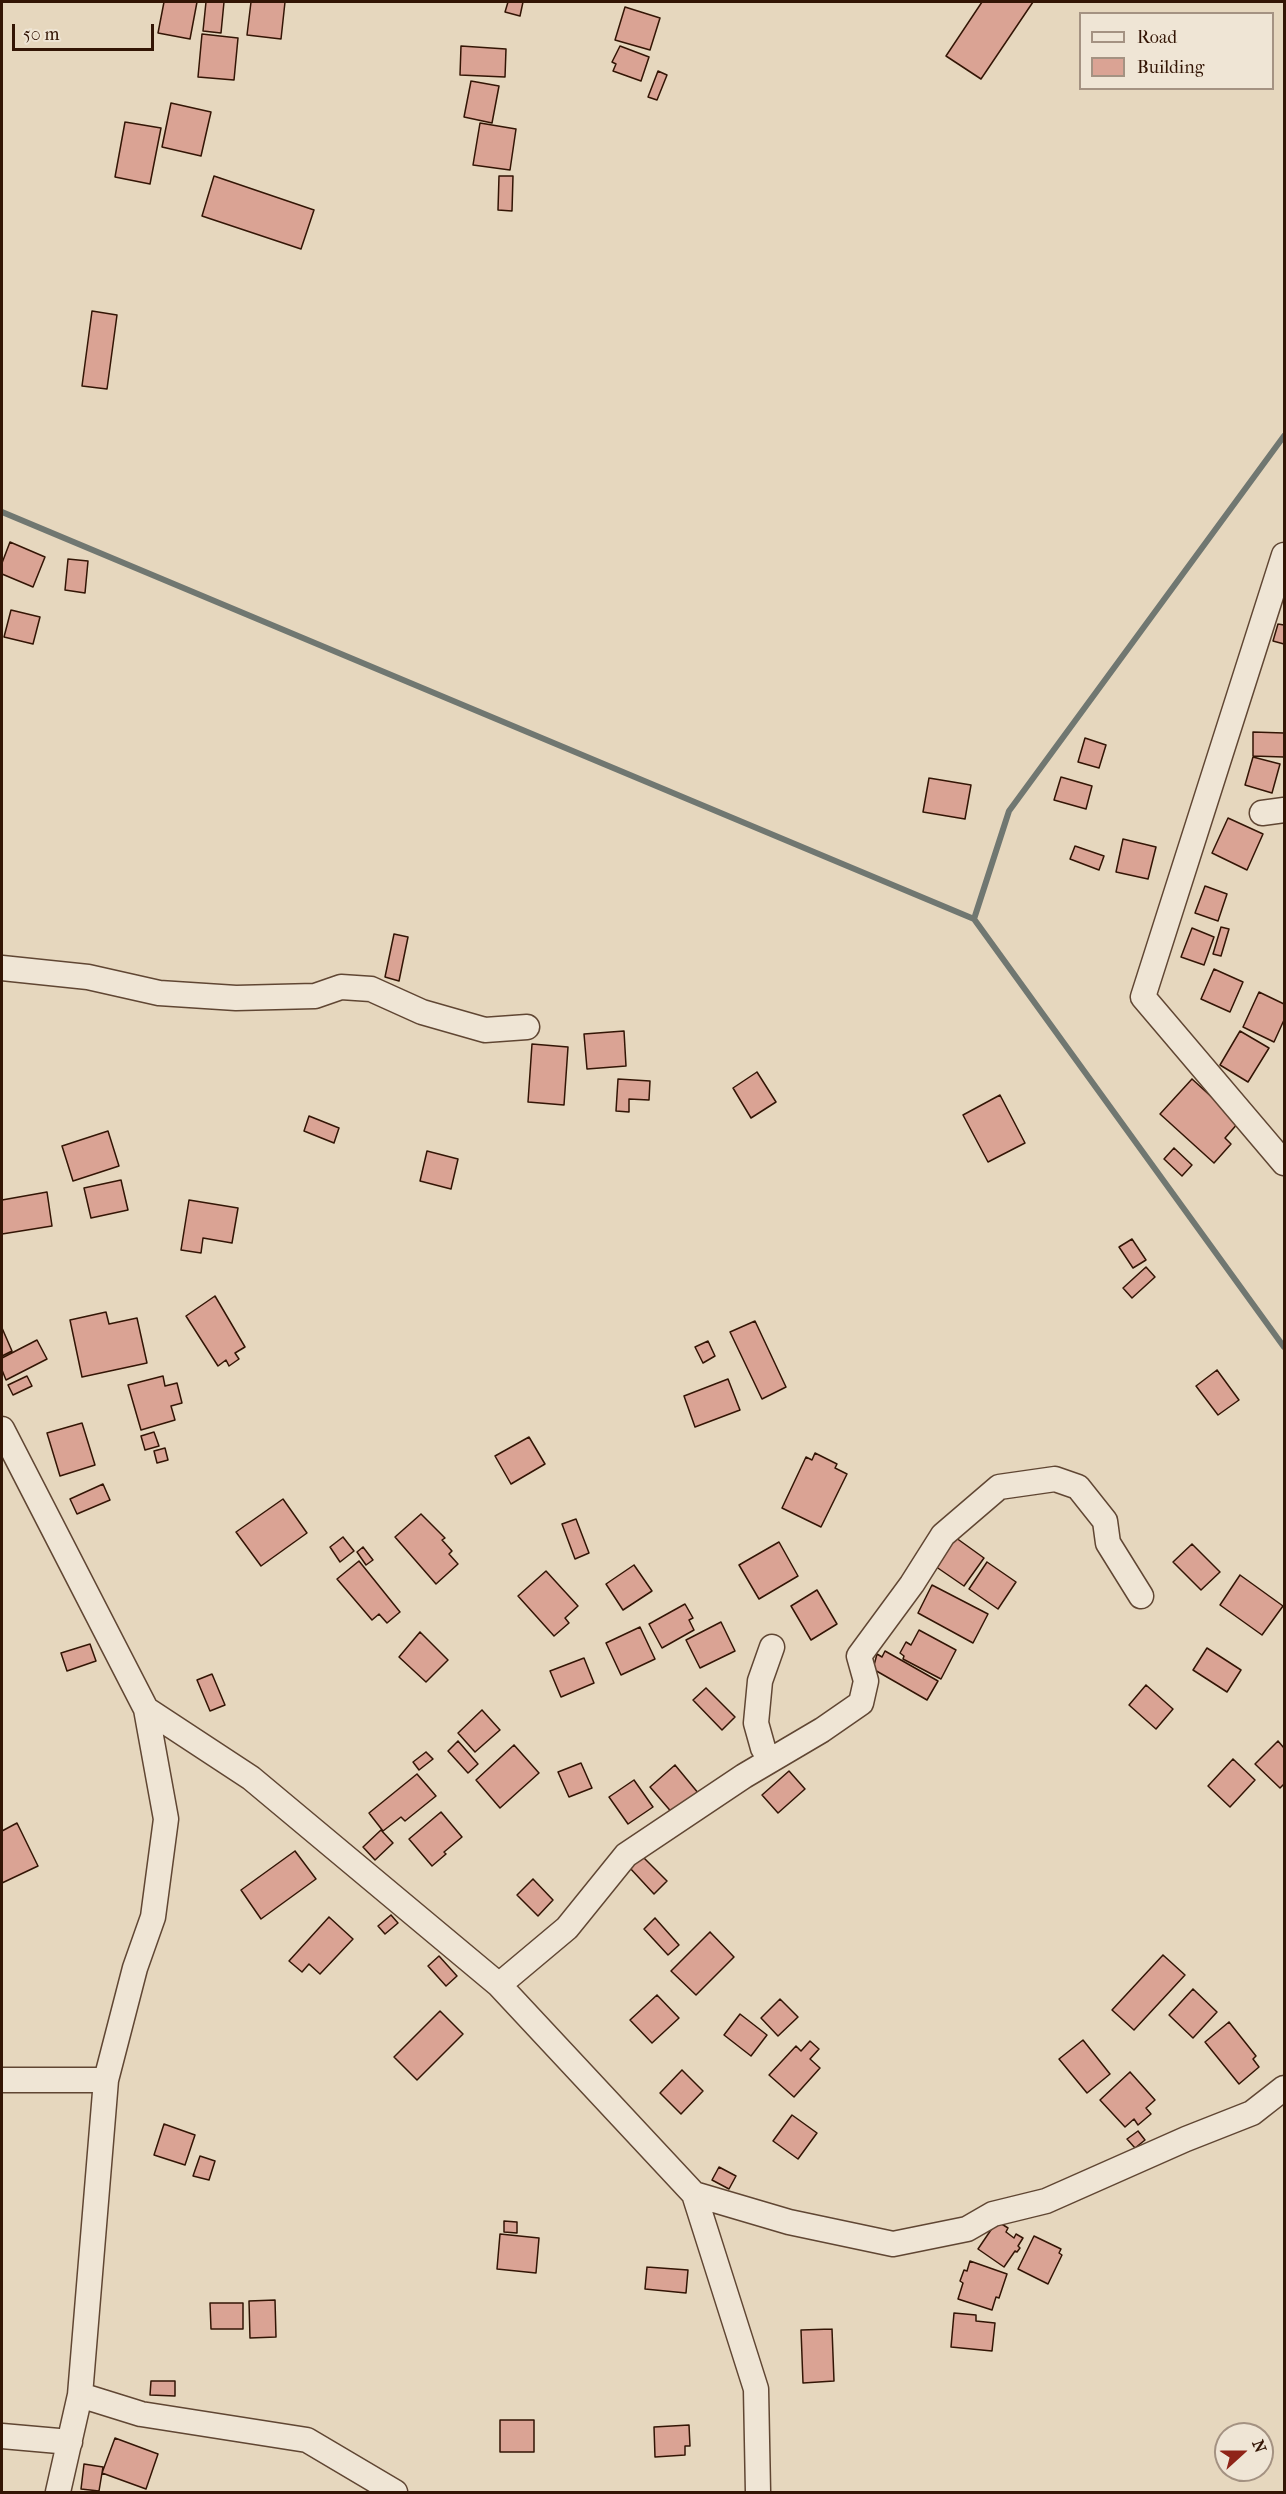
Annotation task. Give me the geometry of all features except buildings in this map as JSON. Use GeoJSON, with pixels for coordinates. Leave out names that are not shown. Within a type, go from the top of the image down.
{"type":"FeatureCollection","features":[{"type":"Feature","properties":{"kind":"street"},"geometry":{"type":"LineString","coordinates":[[1284,555],[1276,608],[1143,997],[1284,1163]]}},
{"type":"Feature","properties":{"kind":"street"},"geometry":{"type":"LineString","coordinates":[[2,968],[88,977],[159,993],[236,998],[315,996],[341,987],[371,989],[422,1012],[485,1030],[528,1027]]}},
{"type":"Feature","properties":{"kind":"street"},"geometry":{"type":"LineString","coordinates":[[2,1429],[146,1709],[166,1819],[153,1917],[135,1968],[106,2080],[80,2395],[58,2493]]}},
{"type":"Feature","properties":{"kind":"street"},"geometry":{"type":"LineString","coordinates":[[499,1985],[567,1928],[626,1855],[861,1703],[866,1681],[859,1656],[912,1584],[943,1535],[999,1487],[1055,1479],[1078,1487],[1105,1521],[1108,1543],[1141,1596]]}},
{"type":"Feature","properties":{"kind":"street"},"geometry":{"type":"LineString","coordinates":[[770,1760],[763,1748],[756,1723],[760,1681],[772,1647]]}},
{"type":"Feature","properties":{"kind":"street"},"geometry":{"type":"LineString","coordinates":[[146,1709],[251,1778],[499,1985],[694,2194],[756,2389],[758,2493]]}},
{"type":"Feature","properties":{"kind":"street"},"geometry":{"type":"LineString","coordinates":[[2,2080],[106,2080]]}},
{"type":"Feature","properties":{"kind":"street"},"geometry":{"type":"LineString","coordinates":[[694,2194],[789,2222],[893,2244],[967,2229],[993,2214],[1046,2201],[1185,2139],[1252,2113],[1284,2088]]}},
{"type":"Feature","properties":{"kind":"street"},"geometry":{"type":"LineString","coordinates":[[80,2395],[141,2414],[307,2440],[395,2493]]}},
{"type":"Feature","properties":{"kind":"street"},"geometry":{"type":"LineString","coordinates":[[2,2436],[70,2442]]}},
{"type":"Feature","properties":{"kind":"waterway"},"geometry":{"type":"LineString","coordinates":[[974,919],[1009,811],[1284,436]]}},
{"type":"Feature","properties":{"kind":"waterway"},"geometry":{"type":"LineString","coordinates":[[2,512],[974,919],[1284,1347]]}}]}
